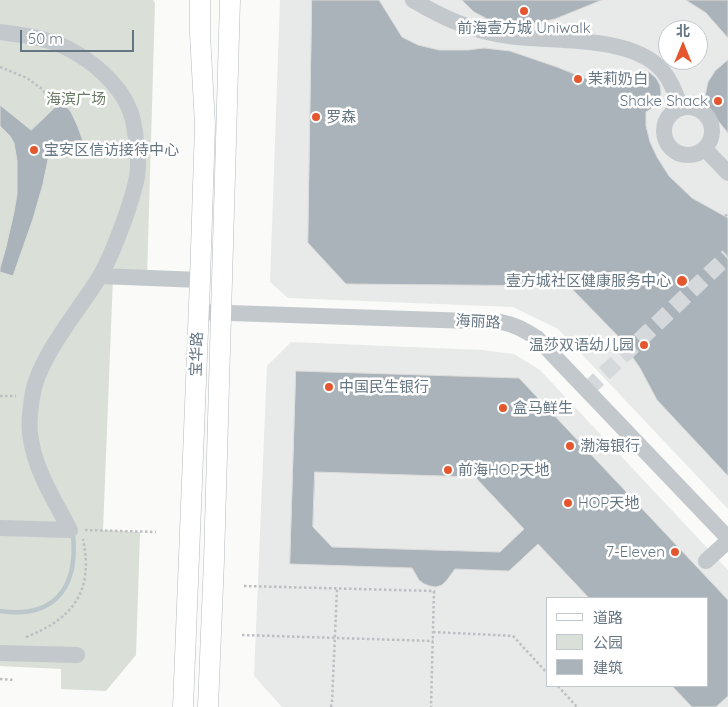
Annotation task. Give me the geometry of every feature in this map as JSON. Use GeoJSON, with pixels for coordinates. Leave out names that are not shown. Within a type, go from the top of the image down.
{"type":"FeatureCollection","features":[{"type":"Feature","properties":{"kind":"main road","name":"宝华路"},"geometry":{"type":"LineString","coordinates":[[183,707],[205,125],[200,34],[202,4]]}},
{"type":"Feature","properties":{"kind":"main road","name":"宝华路"},"geometry":{"type":"LineString","coordinates":[[208,707],[222,313],[229,4]]}},
{"type":"Feature","properties":{"kind":"main road"},"geometry":{"type":"LineString","coordinates":[[188,598],[188,605],[198,612],[209,609],[212,606],[213,600]]}},
{"type":"Feature","properties":{"kind":"street"},"geometry":{"type":"LineString","coordinates":[[413,0],[436,14],[458,24],[484,32],[508,36],[610,45],[628,49],[646,57],[660,67],[676,94],[681,108]]}},
{"type":"Feature","properties":{"kind":"street"},"geometry":{"type":"LineString","coordinates":[[0,32],[41,39],[68,48],[85,59],[102,72],[118,89],[129,107],[135,129],[138,153],[137,176],[132,198],[121,229],[100,276],[48,356],[40,372],[32,397],[30,438],[36,460],[75,530]]}},
{"type":"Feature","properties":{"kind":"street"},"geometry":{"type":"LineString","coordinates":[[689,107],[704,113],[709,119],[712,126],[712,134],[704,149],[698,153],[682,155],[669,147],[663,132],[664,124],[674,111],[689,107]]}},
{"type":"Feature","properties":{"kind":"street"},"geometry":{"type":"LineString","coordinates":[[704,149],[728,173]]}},
{"type":"Feature","properties":{"kind":"street"},"geometry":{"type":"LineString","coordinates":[[100,276],[200,280]]}},
{"type":"Feature","properties":{"kind":"street","name":"海丽路"},"geometry":{"type":"LineString","coordinates":[[199,312],[501,322],[526,330],[537,338],[728,540]]}},
{"type":"Feature","properties":{"kind":"street"},"geometry":{"type":"LineString","coordinates":[[0,528],[75,530]]}},
{"type":"Feature","properties":{"kind":"street"},"geometry":{"type":"LineString","coordinates":[[706,561],[728,540]]}},
{"type":"Feature","properties":{"kind":"street"},"geometry":{"type":"LineString","coordinates":[[0,653],[77,656]]}},
{"type":"Feature","properties":{"kind":"path"},"geometry":{"type":"LineString","coordinates":[[0,66],[27,78],[42,89],[56,107]]}},
{"type":"Feature","properties":{"kind":"path"},"geometry":{"type":"LineString","coordinates":[[25,638],[54,624],[76,602],[84,578],[86,563],[84,548],[75,530],[156,532]]}},
{"type":"Feature","properties":{"kind":"path"},"geometry":{"type":"LineString","coordinates":[[244,586],[434,591],[431,707]]}},
{"type":"Feature","properties":{"kind":"path"},"geometry":{"type":"LineString","coordinates":[[331,707],[337,588]]}},
{"type":"Feature","properties":{"kind":"path"},"geometry":{"type":"LineString","coordinates":[[433,632],[513,636],[546,672]]}},
{"type":"Feature","properties":{"kind":"path"},"geometry":{"type":"LineString","coordinates":[[242,635],[433,641]]}},
{"type":"Feature","properties":{"kind":"path"},"geometry":{"type":"LineString","coordinates":[[0,679],[15,680]]}},
{"type":"Feature","properties":{"kind":"path"},"geometry":{"type":"LineString","coordinates":[[559,687],[577,707]]}},
{"type":"Feature","properties":{"kind":"shaded area"},"geometry":{"type":"Polygon","coordinates":[[[280,0],[728,0],[728,509],[558,329],[513,307],[288,298],[270,282],[280,0]]]}},
{"type":"Feature","properties":{"kind":"shaded area","name":"前海HOP天地"},"geometry":{"type":"Polygon","coordinates":[[[291,342],[482,350],[514,354],[540,370],[728,570],[728,707],[282,707],[254,676],[267,366],[291,342]]]}},
{"type":"Feature","properties":{"kind":"green space","name":"海滨广场"},"geometry":{"type":"Polygon","coordinates":[[[0,0],[153,0],[155,3],[147,278],[113,277],[103,530],[140,532],[136,655],[106,691],[61,689],[61,669],[0,666],[0,0]]]}},
{"type":"Feature","properties":{"kind":"building"},"geometry":{"type":"Polygon","coordinates":[[[312,0],[379,0],[402,37],[418,45],[439,50],[484,48],[510,51],[589,80],[602,82],[620,84],[627,76],[638,71],[649,72],[656,78],[660,85],[660,98],[654,107],[646,112],[646,126],[650,142],[657,157],[669,176],[692,198],[728,218],[728,476],[657,400],[640,368],[618,336],[569,286],[346,284],[308,243],[312,0]]]}},
{"type":"Feature","properties":{"kind":"building","name":"前海壹方城 Uniwalk"},"geometry":{"type":"Polygon","coordinates":[[[462,0],[602,0],[555,19],[537,23],[505,24],[491,21],[474,12],[462,0]]]}},
{"type":"Feature","properties":{"kind":"building"},"geometry":{"type":"Polygon","coordinates":[[[686,0],[728,0],[728,38],[706,13],[686,0]]]}},
{"type":"Feature","properties":{"kind":"building"},"geometry":{"type":"Polygon","coordinates":[[[728,60],[728,133],[706,106],[705,96],[708,82],[715,71],[728,60]]]}},
{"type":"Feature","properties":{"kind":"building"},"geometry":{"type":"Polygon","coordinates":[[[62,101],[71,112],[85,147],[50,150],[33,219],[13,276],[0,272],[17,194],[17,161],[14,143],[0,126],[0,105],[31,130],[62,101]]]}},
{"type":"Feature","properties":{"kind":"building","name":"HOP天地"},"geometry":{"type":"Polygon","coordinates":[[[296,371],[519,378],[728,600],[728,696],[716,707],[692,707],[673,687],[708,687],[708,597],[588,597],[538,544],[509,571],[455,569],[442,585],[436,587],[424,584],[419,580],[412,568],[290,564],[296,371]],[[315,472],[313,527],[332,547],[500,552],[524,529],[475,477],[315,472]]]}},
{"type":"Feature","properties":{"kind":"waterway"},"geometry":{"type":"LineString","coordinates":[[0,611],[19,612],[35,610],[59,596],[66,585],[71,571],[74,554],[73,536]]}},
{"type":"Feature","properties":{"kind":"tunnel"},"geometry":{"type":"LineString","coordinates":[[587,390],[728,256]]}},
{"type":"Feature","properties":{"kind":"place","name":"前海壹方城 Uniwalk"},"geometry":{"type":"Point","coordinates":[524,11]}},
{"type":"Feature","properties":{"kind":"place","name":"茉莉奶白"},"geometry":{"type":"Point","coordinates":[578,79]}},
{"type":"Feature","properties":{"kind":"place","name":"Shake Shack"},"geometry":{"type":"Point","coordinates":[718,101]}},
{"type":"Feature","properties":{"kind":"place","name":"罗森"},"geometry":{"type":"Point","coordinates":[316,117]}},
{"type":"Feature","properties":{"kind":"place","name":"宝安区信访接待中心"},"geometry":{"type":"Point","coordinates":[34,150]}},
{"type":"Feature","properties":{"kind":"place","name":"壹方城社区健康服务中心"},"geometry":{"type":"Point","coordinates":[682,281]}},
{"type":"Feature","properties":{"kind":"place","name":"温莎双语幼儿园"},"geometry":{"type":"Point","coordinates":[644,345]}},
{"type":"Feature","properties":{"kind":"place","name":"中国民生银行"},"geometry":{"type":"Point","coordinates":[329,387]}},
{"type":"Feature","properties":{"kind":"place","name":"盒马鲜生"},"geometry":{"type":"Point","coordinates":[503,408]}},
{"type":"Feature","properties":{"kind":"place","name":"渤海银行"},"geometry":{"type":"Point","coordinates":[570,446]}},
{"type":"Feature","properties":{"kind":"place","name":"前海HOP天地"},"geometry":{"type":"Point","coordinates":[448,470]}},
{"type":"Feature","properties":{"kind":"place","name":"HOP天地"},"geometry":{"type":"Point","coordinates":[568,503]}},
{"type":"Feature","properties":{"kind":"place","name":"7-Eleven"},"geometry":{"type":"Point","coordinates":[675,552]}}]}
